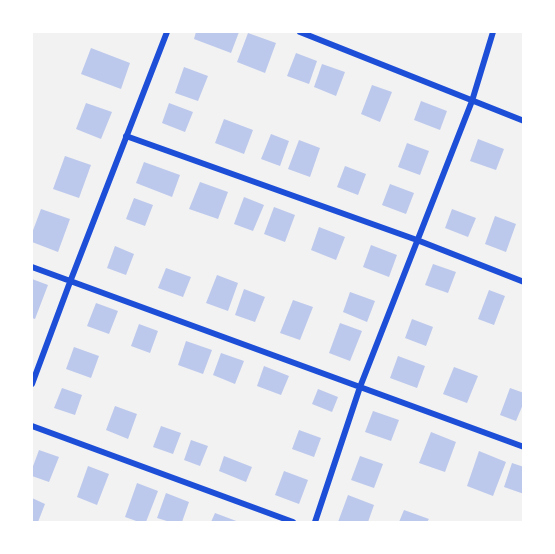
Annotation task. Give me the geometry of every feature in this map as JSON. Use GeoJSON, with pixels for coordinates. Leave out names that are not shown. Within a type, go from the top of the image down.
{"type":"FeatureCollection","features":[{"type":"Feature","properties":{"kind":"street"},"geometry":{"type":"LineString","coordinates":[[32,384],[167,32]]}},
{"type":"Feature","properties":{"kind":"street"},"geometry":{"type":"LineString","coordinates":[[300,32],[524,121]]}},
{"type":"Feature","properties":{"kind":"street"},"geometry":{"type":"LineString","coordinates":[[315,522],[360,387],[472,101],[493,32]]}},
{"type":"Feature","properties":{"kind":"street"},"geometry":{"type":"LineString","coordinates":[[126,136],[417,240],[524,282]]}},
{"type":"Feature","properties":{"kind":"street"},"geometry":{"type":"LineString","coordinates":[[32,267],[524,447]]}},
{"type":"Feature","properties":{"kind":"street"},"geometry":{"type":"LineString","coordinates":[[32,426],[293,522]]}},
{"type":"Feature","properties":{"kind":"building"},"geometry":{"type":"Polygon","coordinates":[[[196,32],[239,32],[231,53],[194,39],[196,32]]]}},
{"type":"Feature","properties":{"kind":"building"},"geometry":{"type":"Polygon","coordinates":[[[248,33],[276,43],[265,73],[237,62],[248,33]]]}},
{"type":"Feature","properties":{"kind":"building"},"geometry":{"type":"Polygon","coordinates":[[[91,48],[130,63],[121,89],[81,74],[91,48]]]}},
{"type":"Feature","properties":{"kind":"building"},"geometry":{"type":"Polygon","coordinates":[[[296,53],[317,61],[309,84],[287,76],[296,53]]]}},
{"type":"Feature","properties":{"kind":"building"},"geometry":{"type":"Polygon","coordinates":[[[322,64],[345,72],[336,96],[314,87],[322,64]]]}},
{"type":"Feature","properties":{"kind":"building"},"geometry":{"type":"Polygon","coordinates":[[[184,67],[208,76],[198,101],[175,93],[184,67]]]}},
{"type":"Feature","properties":{"kind":"building"},"geometry":{"type":"Polygon","coordinates":[[[372,85],[392,92],[380,122],[361,114],[372,85]]]}},
{"type":"Feature","properties":{"kind":"building"},"geometry":{"type":"Polygon","coordinates":[[[421,101],[447,111],[440,130],[414,120],[421,101]]]}},
{"type":"Feature","properties":{"kind":"building"},"geometry":{"type":"Polygon","coordinates":[[[86,103],[112,112],[101,139],[76,129],[86,103]]]}},
{"type":"Feature","properties":{"kind":"building"},"geometry":{"type":"Polygon","coordinates":[[[169,103],[193,112],[185,132],[162,123],[169,103]]]}},
{"type":"Feature","properties":{"kind":"building"},"geometry":{"type":"Polygon","coordinates":[[[224,119],[253,130],[244,154],[215,143],[224,119]]]}},
{"type":"Feature","properties":{"kind":"building"},"geometry":{"type":"Polygon","coordinates":[[[271,134],[289,141],[280,166],[261,159],[271,134]]]}},
{"type":"Feature","properties":{"kind":"building"},"geometry":{"type":"Polygon","coordinates":[[[478,139],[504,149],[496,170],[470,161],[478,139]]]}},
{"type":"Feature","properties":{"kind":"building"},"geometry":{"type":"Polygon","coordinates":[[[299,140],[320,148],[310,177],[288,169],[299,140]]]}},
{"type":"Feature","properties":{"kind":"building"},"geometry":{"type":"Polygon","coordinates":[[[407,143],[429,151],[420,175],[398,167],[407,143]]]}},
{"type":"Feature","properties":{"kind":"building"},"geometry":{"type":"Polygon","coordinates":[[[65,156],[91,165],[79,198],[53,189],[65,156]]]}},
{"type":"Feature","properties":{"kind":"building"},"geometry":{"type":"Polygon","coordinates":[[[144,162],[180,175],[172,197],[136,183],[144,162]]]}},
{"type":"Feature","properties":{"kind":"building"},"geometry":{"type":"Polygon","coordinates":[[[345,166],[366,174],[358,195],[337,187],[345,166]]]}},
{"type":"Feature","properties":{"kind":"building"},"geometry":{"type":"Polygon","coordinates":[[[200,182],[228,192],[218,219],[189,209],[200,182]]]}},
{"type":"Feature","properties":{"kind":"building"},"geometry":{"type":"Polygon","coordinates":[[[390,184],[414,193],[406,214],[382,205],[390,184]]]}},
{"type":"Feature","properties":{"kind":"building"},"geometry":{"type":"Polygon","coordinates":[[[244,197],[264,205],[253,231],[234,224],[244,197]]]}},
{"type":"Feature","properties":{"kind":"building"},"geometry":{"type":"Polygon","coordinates":[[[134,198],[153,205],[145,226],[126,219],[134,198]]]}},
{"type":"Feature","properties":{"kind":"building"},"geometry":{"type":"Polygon","coordinates":[[[274,207],[295,215],[285,242],[264,234],[274,207]]]}},
{"type":"Feature","properties":{"kind":"building"},"geometry":{"type":"Polygon","coordinates":[[[41,209],[70,219],[58,252],[32,242],[32,233],[41,209]]]}},
{"type":"Feature","properties":{"kind":"building"},"geometry":{"type":"Polygon","coordinates":[[[452,209],[476,218],[468,237],[445,228],[452,209]]]}},
{"type":"Feature","properties":{"kind":"building"},"geometry":{"type":"Polygon","coordinates":[[[495,216],[516,224],[506,252],[485,244],[495,216]]]}},
{"type":"Feature","properties":{"kind":"building"},"geometry":{"type":"Polygon","coordinates":[[[319,227],[345,237],[336,260],[311,250],[319,227]]]}},
{"type":"Feature","properties":{"kind":"building"},"geometry":{"type":"Polygon","coordinates":[[[371,245],[397,255],[389,277],[363,267],[371,245]]]}},
{"type":"Feature","properties":{"kind":"building"},"geometry":{"type":"Polygon","coordinates":[[[115,246],[134,254],[126,275],[107,268],[115,246]]]}},
{"type":"Feature","properties":{"kind":"building"},"geometry":{"type":"Polygon","coordinates":[[[433,264],[456,272],[448,293],[425,285],[433,264]]]}},
{"type":"Feature","properties":{"kind":"building"},"geometry":{"type":"Polygon","coordinates":[[[166,268],[191,277],[183,297],[158,288],[166,268]]]}},
{"type":"Feature","properties":{"kind":"building"},"geometry":{"type":"Polygon","coordinates":[[[217,275],[238,283],[228,311],[206,303],[217,275]]]}},
{"type":"Feature","properties":{"kind":"building"},"geometry":{"type":"Polygon","coordinates":[[[32,279],[48,285],[35,319],[32,318],[32,279]]]}},
{"type":"Feature","properties":{"kind":"building"},"geometry":{"type":"Polygon","coordinates":[[[244,289],[265,297],[255,322],[235,315],[244,289]]]}},
{"type":"Feature","properties":{"kind":"building"},"geometry":{"type":"Polygon","coordinates":[[[489,290],[505,296],[494,325],[478,319],[489,290]]]}},
{"type":"Feature","properties":{"kind":"building"},"geometry":{"type":"Polygon","coordinates":[[[350,292],[375,301],[367,322],[343,312],[350,292]]]}},
{"type":"Feature","properties":{"kind":"building"},"geometry":{"type":"Polygon","coordinates":[[[293,300],[313,307],[300,340],[280,333],[293,300]]]}},
{"type":"Feature","properties":{"kind":"building"},"geometry":{"type":"Polygon","coordinates":[[[96,303],[118,311],[109,334],[87,326],[96,303]]]}},
{"type":"Feature","properties":{"kind":"building"},"geometry":{"type":"Polygon","coordinates":[[[412,319],[433,327],[426,346],[405,338],[412,319]]]}},
{"type":"Feature","properties":{"kind":"building"},"geometry":{"type":"Polygon","coordinates":[[[340,323],[362,331],[350,361],[329,353],[340,323]]]}},
{"type":"Feature","properties":{"kind":"building"},"geometry":{"type":"Polygon","coordinates":[[[139,324],[158,331],[150,353],[131,346],[139,324]]]}},
{"type":"Feature","properties":{"kind":"building"},"geometry":{"type":"Polygon","coordinates":[[[186,341],[212,350],[203,374],[178,365],[186,341]]]}},
{"type":"Feature","properties":{"kind":"building"},"geometry":{"type":"Polygon","coordinates":[[[74,347],[99,356],[91,378],[66,369],[74,347]]]}},
{"type":"Feature","properties":{"kind":"building"},"geometry":{"type":"Polygon","coordinates":[[[221,353],[244,361],[235,384],[213,375],[221,353]]]}},
{"type":"Feature","properties":{"kind":"building"},"geometry":{"type":"Polygon","coordinates":[[[398,356],[425,366],[417,388],[390,378],[398,356]]]}},
{"type":"Feature","properties":{"kind":"building"},"geometry":{"type":"Polygon","coordinates":[[[264,366],[289,376],[281,395],[257,386],[264,366]]]}},
{"type":"Feature","properties":{"kind":"building"},"geometry":{"type":"Polygon","coordinates":[[[454,367],[478,376],[467,403],[443,394],[454,367]]]}},
{"type":"Feature","properties":{"kind":"building"},"geometry":{"type":"Polygon","coordinates":[[[62,388],[82,395],[75,415],[54,408],[62,388]]]}},
{"type":"Feature","properties":{"kind":"building"},"geometry":{"type":"Polygon","coordinates":[[[510,388],[524,393],[524,402],[516,421],[500,415],[510,388]]]}},
{"type":"Feature","properties":{"kind":"building"},"geometry":{"type":"Polygon","coordinates":[[[318,389],[338,397],[332,412],[312,404],[318,389]]]}},
{"type":"Feature","properties":{"kind":"building"},"geometry":{"type":"Polygon","coordinates":[[[115,406],[137,414],[128,439],[106,430],[115,406]]]}},
{"type":"Feature","properties":{"kind":"building"},"geometry":{"type":"Polygon","coordinates":[[[373,411],[399,420],[391,441],[365,432],[373,411]]]}},
{"type":"Feature","properties":{"kind":"building"},"geometry":{"type":"Polygon","coordinates":[[[161,426],[181,433],[173,454],[153,447],[161,426]]]}},
{"type":"Feature","properties":{"kind":"building"},"geometry":{"type":"Polygon","coordinates":[[[299,430],[321,438],[314,457],[292,449],[299,430]]]}},
{"type":"Feature","properties":{"kind":"building"},"geometry":{"type":"Polygon","coordinates":[[[431,432],[456,442],[445,472],[419,463],[431,432]]]}},
{"type":"Feature","properties":{"kind":"building"},"geometry":{"type":"Polygon","coordinates":[[[191,440],[208,446],[200,466],[184,460],[191,440]]]}},
{"type":"Feature","properties":{"kind":"building"},"geometry":{"type":"Polygon","coordinates":[[[39,450],[59,457],[49,482],[32,476],[32,469],[39,450]]]}},
{"type":"Feature","properties":{"kind":"building"},"geometry":{"type":"Polygon","coordinates":[[[479,451],[506,462],[493,496],[467,486],[479,451]]]}},
{"type":"Feature","properties":{"kind":"building"},"geometry":{"type":"Polygon","coordinates":[[[224,456],[252,467],[246,482],[219,471],[224,456]]]}},
{"type":"Feature","properties":{"kind":"building"},"geometry":{"type":"Polygon","coordinates":[[[360,456],[383,464],[374,488],[351,480],[360,456]]]}},
{"type":"Feature","properties":{"kind":"building"},"geometry":{"type":"Polygon","coordinates":[[[512,463],[524,467],[524,494],[504,487],[512,463]]]}},
{"type":"Feature","properties":{"kind":"building"},"geometry":{"type":"Polygon","coordinates":[[[88,466],[109,474],[97,505],[77,497],[88,466]]]}},
{"type":"Feature","properties":{"kind":"building"},"geometry":{"type":"Polygon","coordinates":[[[284,471],[308,480],[299,504],[275,495],[284,471]]]}},
{"type":"Feature","properties":{"kind":"building"},"geometry":{"type":"Polygon","coordinates":[[[137,483],[158,491],[146,522],[125,517],[137,483]]]}},
{"type":"Feature","properties":{"kind":"building"},"geometry":{"type":"Polygon","coordinates":[[[166,493],[189,502],[182,522],[170,522],[157,518],[166,493]]]}},
{"type":"Feature","properties":{"kind":"building"},"geometry":{"type":"Polygon","coordinates":[[[348,495],[374,505],[368,522],[338,522],[348,495]]]}},
{"type":"Feature","properties":{"kind":"building"},"geometry":{"type":"Polygon","coordinates":[[[32,498],[45,504],[38,522],[32,522],[32,498]]]}},
{"type":"Feature","properties":{"kind":"building"},"geometry":{"type":"Polygon","coordinates":[[[404,510],[429,519],[427,522],[399,522],[404,510]]]}},
{"type":"Feature","properties":{"kind":"building"},"geometry":{"type":"Polygon","coordinates":[[[215,513],[239,522],[211,522],[215,513]]]}}]}
